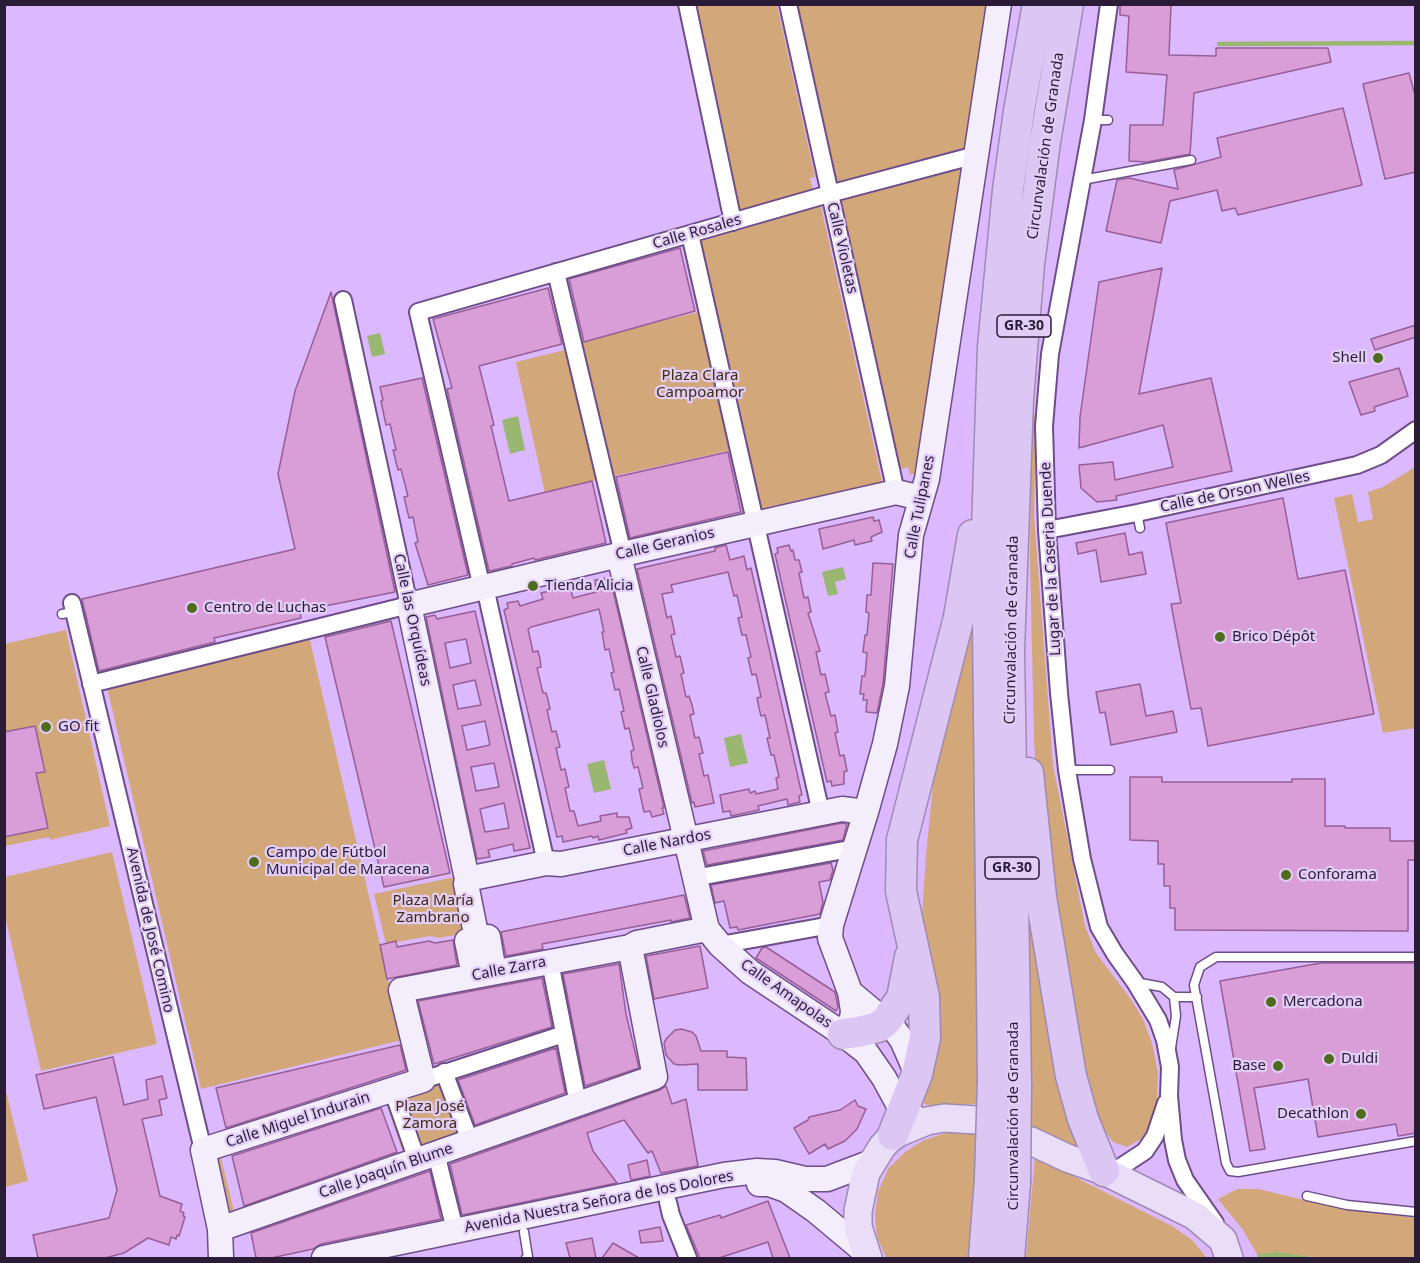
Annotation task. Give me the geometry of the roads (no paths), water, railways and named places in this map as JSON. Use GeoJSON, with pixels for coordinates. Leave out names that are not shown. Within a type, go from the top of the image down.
{"type":"FeatureCollection","features":[{"type":"Feature","properties":{"kind":"highway","name":"Circunvalación de Granada"},"geometry":{"type":"LineString","coordinates":[[1004,1083],[987,652],[989,459],[993,347],[1001,252],[1019,111],[1038,4]]}},
{"type":"Feature","properties":{"kind":"highway","name":"Circunvalación de Granada"},"geometry":{"type":"LineString","coordinates":[[1009,1258],[1003,1181],[1009,650],[1015,464],[1024,318],[1044,142],[1068,4]]}},
{"type":"Feature","properties":{"kind":"highway"},"geometry":{"type":"LineString","coordinates":[[907,1122],[926,1038],[924,997],[901,891],[902,840],[959,617],[974,527],[976,498],[989,459]]}},
{"type":"Feature","properties":{"kind":"highway"},"geometry":{"type":"LineString","coordinates":[[1009,650],[1022,680],[1024,739],[1041,897],[1071,1076],[1083,1119],[1107,1173]]}},
{"type":"Feature","properties":{"kind":"highway"},"geometry":{"type":"LineString","coordinates":[[843,1034],[878,1027],[902,998],[909,970],[911,942]]}},
{"type":"Feature","properties":{"kind":"highway","name":"Circunvalación de Granada"},"geometry":{"type":"LineString","coordinates":[[984,1258],[1003,1181]]}},
{"type":"Feature","properties":{"kind":"main road"},"geometry":{"type":"LineString","coordinates":[[866,1255],[858,1227],[858,1211],[862,1188],[872,1162],[907,1122],[944,1118],[977,1120]]}},
{"type":"Feature","properties":{"kind":"main road"},"geometry":{"type":"LineString","coordinates":[[1031,1141],[1107,1173],[1195,1216],[1226,1249]]}},
{"type":"Feature","properties":{"kind":"street"},"geometry":{"type":"LineString","coordinates":[[687,4],[733,222]]}},
{"type":"Feature","properties":{"kind":"street","name":"Calle Violetas"},"geometry":{"type":"LineString","coordinates":[[788,4],[896,492]]}},
{"type":"Feature","properties":{"kind":"street","name":"Calle Tulipanes"},"geometry":{"type":"LineString","coordinates":[[843,1034],[853,1014],[850,993],[830,938],[831,925],[885,744],[897,686],[911,535],[927,479],[999,4]]}},
{"type":"Feature","properties":{"kind":"street","name":"Lugar de la Caseria Duende"},"geometry":{"type":"LineString","coordinates":[[1109,4],[1100,120],[1082,180],[1050,354],[1044,426],[1047,530],[1067,770],[1082,859],[1099,927],[1158,1020],[1170,1067],[1169,1096],[1173,1140],[1178,1160],[1185,1180],[1213,1218],[1226,1249]]}},
{"type":"Feature","properties":{"kind":"street","name":"Calle Rosales"},"geometry":{"type":"LineString","coordinates":[[484,587],[418,312],[830,194],[976,155]]}},
{"type":"Feature","properties":{"kind":"street"},"geometry":{"type":"LineString","coordinates":[[690,234],[820,813]]}},
{"type":"Feature","properties":{"kind":"street"},"geometry":{"type":"LineString","coordinates":[[556,272],[621,554]]}},
{"type":"Feature","properties":{"kind":"street","name":"Calle las Orquídeas"},"geometry":{"type":"LineString","coordinates":[[343,300],[467,879],[466,884],[477,939],[467,941],[484,974]]}},
{"type":"Feature","properties":{"kind":"street","name":"Calle de Orson Welles"},"geometry":{"type":"LineString","coordinates":[[1047,530],[1139,521],[1357,465],[1381,455],[1416,430]]}},
{"type":"Feature","properties":{"kind":"street","name":"Calle Geranios"},"geometry":{"type":"LineString","coordinates":[[409,605],[896,492],[921,498]]}},
{"type":"Feature","properties":{"kind":"street","name":"Calle Gladiolos"},"geometry":{"type":"LineString","coordinates":[[621,554],[685,840]]}},
{"type":"Feature","properties":{"kind":"street"},"geometry":{"type":"LineString","coordinates":[[484,587],[546,863]]}},
{"type":"Feature","properties":{"kind":"street"},"geometry":{"type":"LineString","coordinates":[[91,684],[409,605]]}},
{"type":"Feature","properties":{"kind":"street","name":"Avenida de José Comino"},"geometry":{"type":"LineString","coordinates":[[69,610],[91,684],[203,1150],[220,1229],[221,1258]]}},
{"type":"Feature","properties":{"kind":"street","name":"Calle Nardos"},"geometry":{"type":"LineString","coordinates":[[467,879],[546,863],[561,864],[842,808],[866,812]]}},
{"type":"Feature","properties":{"kind":"street"},"geometry":{"type":"LineString","coordinates":[[685,840],[694,878],[714,937],[831,925]]}},
{"type":"Feature","properties":{"kind":"street"},"geometry":{"type":"LineString","coordinates":[[694,878],[855,848]]}},
{"type":"Feature","properties":{"kind":"street","name":"Calle Zarra"},"geometry":{"type":"LineString","coordinates":[[433,1076],[401,990],[630,947],[637,943],[714,937]]}},
{"type":"Feature","properties":{"kind":"street","name":"Calle Amapolas"},"geometry":{"type":"LineString","coordinates":[[714,937],[750,972],[866,1052],[884,1078],[907,1122]]}},
{"type":"Feature","properties":{"kind":"street","name":"Calle Joaquín Blume"},"geometry":{"type":"LineString","coordinates":[[220,1229],[655,1077],[630,947]]}},
{"type":"Feature","properties":{"kind":"street"},"geometry":{"type":"LineString","coordinates":[[550,962],[578,1104]]}},
{"type":"Feature","properties":{"kind":"street"},"geometry":{"type":"LineString","coordinates":[[850,993],[885,1021],[902,1040],[917,1074]]}},
{"type":"Feature","properties":{"kind":"street","name":"Calle Miguel Indurain"},"geometry":{"type":"LineString","coordinates":[[203,1150],[564,1034]]}},
{"type":"Feature","properties":{"kind":"street"},"geometry":{"type":"LineString","coordinates":[[433,1076],[470,1141]]}},
{"type":"Feature","properties":{"kind":"street"},"geometry":{"type":"LineString","coordinates":[[392,1089],[426,1157],[455,1230]]}},
{"type":"Feature","properties":{"kind":"street","name":"Lugar de la Caseria Duende"},"geometry":{"type":"LineString","coordinates":[[1107,1173],[1145,1151],[1150,1145],[1169,1096]]}},
{"type":"Feature","properties":{"kind":"street","name":"Avenida Nuestra Señora de los Dolores"},"geometry":{"type":"LineString","coordinates":[[324,1258],[723,1175],[757,1171],[775,1172],[805,1179],[827,1179],[872,1162]]}},
{"type":"Feature","properties":{"kind":"street","name":"Avenida Nuestra Señora de los Dolores"},"geometry":{"type":"LineString","coordinates":[[398,1258],[751,1184],[769,1184],[786,1190],[816,1210],[866,1255]]}},
{"type":"Feature","properties":{"kind":"street","name":"Avenida Nuestra Señora de los Dolores"},"geometry":{"type":"LineString","coordinates":[[668,1202],[688,1258]]}},
{"type":"Feature","properties":{"kind":"lane"},"geometry":{"type":"LineString","coordinates":[[1082,180],[1191,160]]}},
{"type":"Feature","properties":{"kind":"lane"},"geometry":{"type":"LineString","coordinates":[[1067,770],[1110,770]]}},
{"type":"Feature","properties":{"kind":"lane"},"geometry":{"type":"LineString","coordinates":[[1416,957],[1216,957],[1200,967],[1194,985],[1226,1164],[1230,1171],[1238,1172],[1416,1141]]}},
{"type":"Feature","properties":{"kind":"lane"},"geometry":{"type":"LineString","coordinates":[[1135,982],[1162,987],[1174,997],[1197,997]]}},
{"type":"Feature","properties":{"kind":"lane"},"geometry":{"type":"LineString","coordinates":[[1168,1057],[1174,1038],[1176,1016],[1174,997]]}},
{"type":"Feature","properties":{"kind":"lane"},"geometry":{"type":"LineString","coordinates":[[1307,1196],[1347,1205],[1416,1212]]}},
{"type":"Feature","properties":{"kind":"lane"},"geometry":{"type":"LineString","coordinates":[[524,1232],[528,1257],[526,1258]]}},
{"type":"Feature","properties":{"kind":"waterway"},"geometry":{"type":"LineString","coordinates":[[1219,44],[1416,43]]}},
{"type":"Feature","properties":{"kind":"place","name":"Shell"},"geometry":{"type":"Point","coordinates":[1378,358]}},
{"type":"Feature","properties":{"kind":"place","name":"Tienda Alicia"},"geometry":{"type":"Point","coordinates":[533,586]}},
{"type":"Feature","properties":{"kind":"place","name":"Centro de Luchas"},"geometry":{"type":"Point","coordinates":[192,608]}},
{"type":"Feature","properties":{"kind":"place","name":"Brico Dépôt"},"geometry":{"type":"Point","coordinates":[1220,637]}},
{"type":"Feature","properties":{"kind":"place","name":"GO fit"},"geometry":{"type":"Point","coordinates":[46,727]}},
{"type":"Feature","properties":{"kind":"place","name":"Campo de Fútbol Municipal de Maracena"},"geometry":{"type":"Point","coordinates":[254,862]}},
{"type":"Feature","properties":{"kind":"place","name":"Conforama"},"geometry":{"type":"Point","coordinates":[1286,875]}},
{"type":"Feature","properties":{"kind":"place","name":"Mercadona"},"geometry":{"type":"Point","coordinates":[1271,1002]}},
{"type":"Feature","properties":{"kind":"place","name":"Duldi"},"geometry":{"type":"Point","coordinates":[1329,1059]}},
{"type":"Feature","properties":{"kind":"place","name":"Base"},"geometry":{"type":"Point","coordinates":[1278,1066]}},
{"type":"Feature","properties":{"kind":"place","name":"Decathlon"},"geometry":{"type":"Point","coordinates":[1361,1114]}},
{"type":"Feature","properties":{"kind":"park label","name":"Plaza Clara Campoamor"},"geometry":{"type":"Point","coordinates":[700,384]}},
{"type":"Feature","properties":{"kind":"park label","name":"Plaza María Zambrano"},"geometry":{"type":"Point","coordinates":[433,910]}},
{"type":"Feature","properties":{"kind":"park label","name":"Plaza José Zamora"},"geometry":{"type":"Point","coordinates":[430,1116]}}]}
